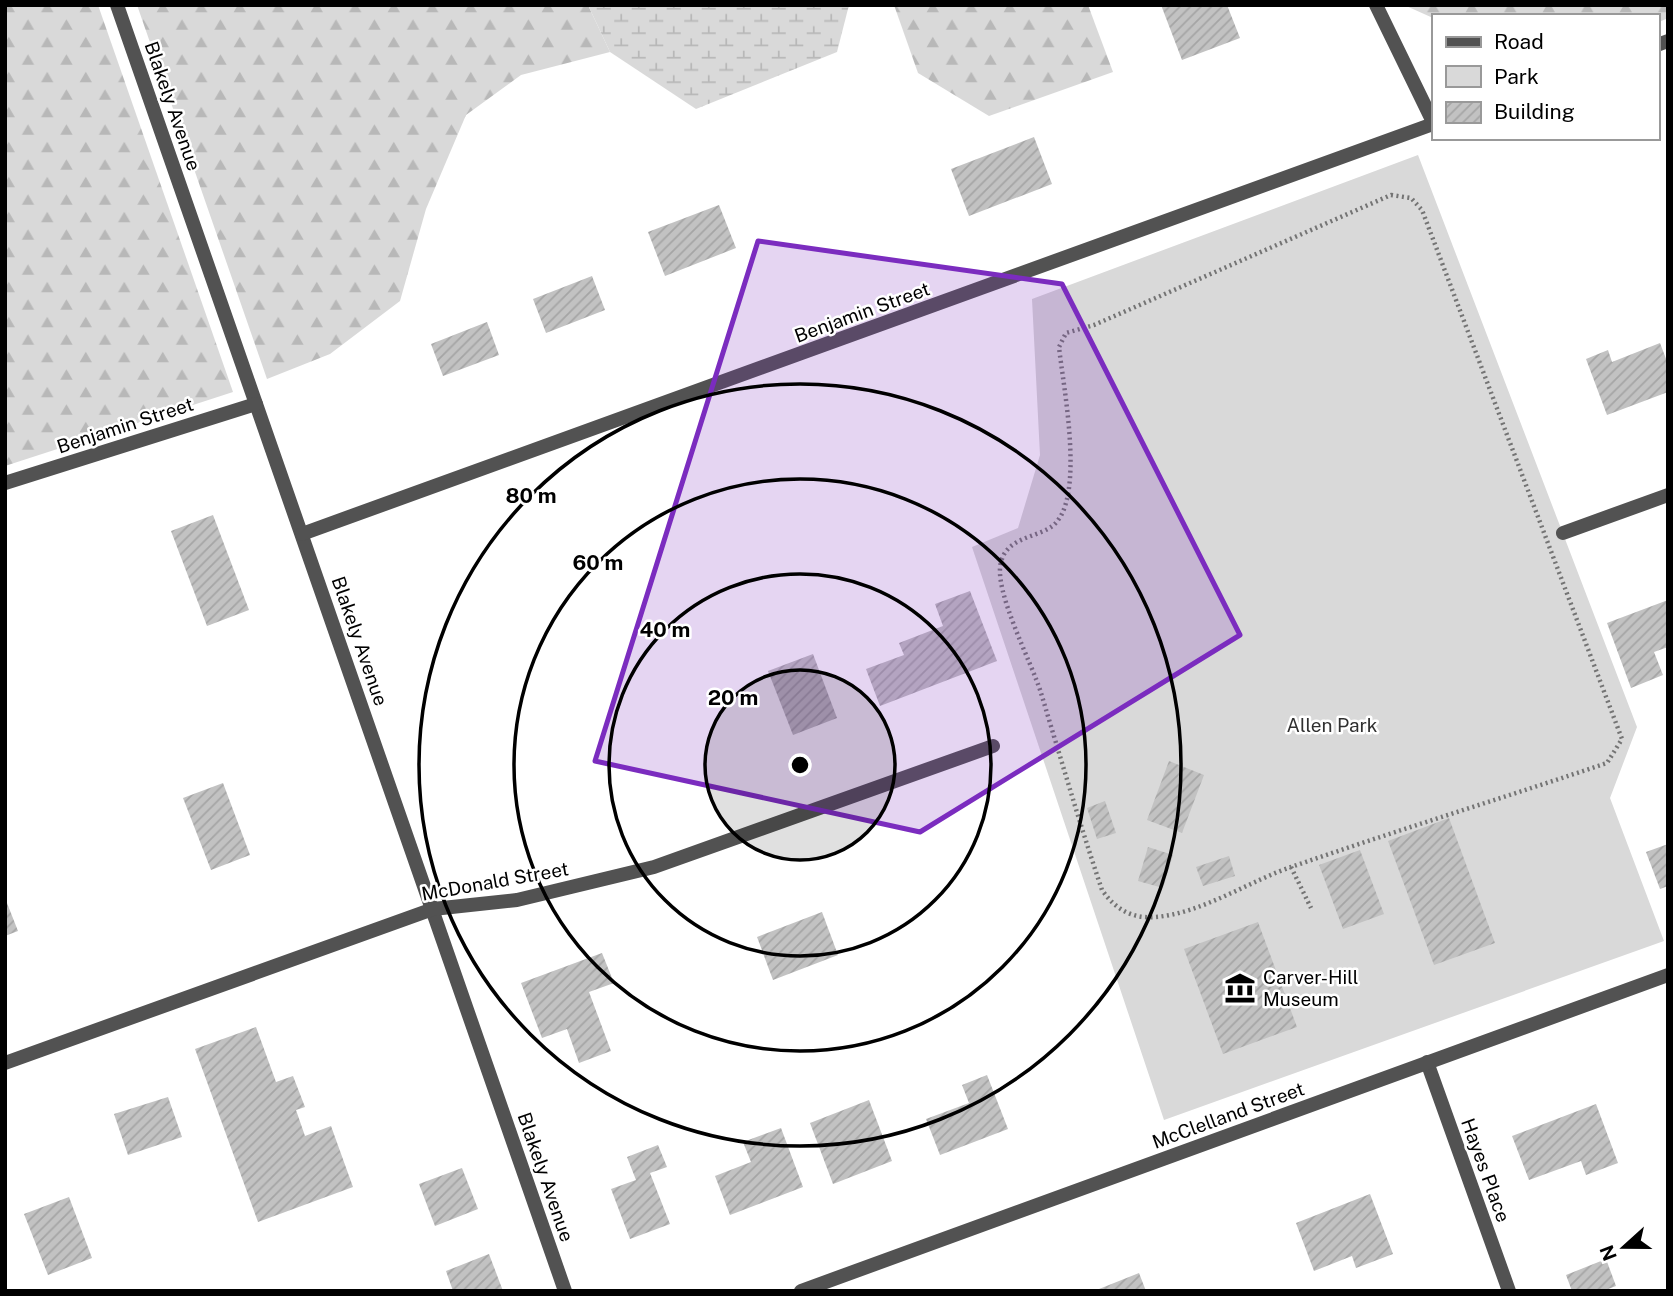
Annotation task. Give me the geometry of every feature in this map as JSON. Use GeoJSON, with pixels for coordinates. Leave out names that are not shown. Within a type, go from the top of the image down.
{"type":"FeatureCollection","features":[{"type":"Feature","properties":{"kind":"street","name":"Blakely Avenue"},"geometry":{"type":"LineString","coordinates":[[117,5],[565,1291]]}},
{"type":"Feature","properties":{"kind":"street"},"geometry":{"type":"LineString","coordinates":[[1376,5],[1432,121]]}},
{"type":"Feature","properties":{"kind":"street","name":"Benjamin Street"},"geometry":{"type":"LineString","coordinates":[[302,534],[1432,123]]}},
{"type":"Feature","properties":{"kind":"street","name":"Benjamin Street"},"geometry":{"type":"LineString","coordinates":[[5,483],[257,404]]}},
{"type":"Feature","properties":{"kind":"street"},"geometry":{"type":"LineString","coordinates":[[1563,533],[1668,495]]}},
{"type":"Feature","properties":{"kind":"street","name":"McDonald Street"},"geometry":{"type":"LineString","coordinates":[[5,1063],[433,909],[517,900],[654,867],[993,746]]}},
{"type":"Feature","properties":{"kind":"street","name":"McClelland Street"},"geometry":{"type":"LineString","coordinates":[[801,1291],[1668,975]]}},
{"type":"Feature","properties":{"kind":"street","name":"Hayes Place"},"geometry":{"type":"LineString","coordinates":[[1427,1062],[1509,1291]]}},
{"type":"Feature","properties":{"kind":"path"},"geometry":{"type":"LineString","coordinates":[[1391,195],[1411,198],[1422,210],[1622,739],[1607,763],[1291,866],[1188,910],[1155,918],[1125,913],[1111,903],[1102,890],[1054,744],[1040,692],[1006,602],[1000,562],[1011,545],[1052,526],[1066,509],[1071,452],[1059,347],[1066,333],[1107,319],[1391,195]]}},
{"type":"Feature","properties":{"kind":"path"},"geometry":{"type":"LineString","coordinates":[[1291,866],[1311,908]]}},
{"type":"Feature","properties":{"kind":"highlighted area"},"geometry":{"type":"Polygon","coordinates":[[[758,241],[1062,284],[1240,635],[920,832],[595,761],[758,241]]]}},
{"type":"Feature","properties":{"kind":"green space"},"geometry":{"type":"Polygon","coordinates":[[[5,5],[98,5],[233,392],[5,466],[5,5]]]}},
{"type":"Feature","properties":{"kind":"green space"},"geometry":{"type":"Polygon","coordinates":[[[137,5],[588,5],[610,52],[521,75],[466,115],[426,209],[400,301],[330,354],[267,379],[137,5]]]}},
{"type":"Feature","properties":{"kind":"green space"},"geometry":{"type":"Polygon","coordinates":[[[588,5],[849,5],[837,52],[696,109],[610,52],[588,5]]]}},
{"type":"Feature","properties":{"kind":"green space"},"geometry":{"type":"Polygon","coordinates":[[[894,5],[1088,5],[1113,72],[989,116],[918,73],[894,5]]]}},
{"type":"Feature","properties":{"kind":"green space"},"geometry":{"type":"Polygon","coordinates":[[[1404,5],[1668,5],[1668,18],[1659,22],[1659,14],[1432,14],[1432,18],[1404,5]]]}},
{"type":"Feature","properties":{"kind":"green space","name":"Allen Park"},"geometry":{"type":"Polygon","coordinates":[[[1418,155],[1637,727],[1610,798],[1664,941],[1164,1120],[972,547],[1018,528],[1040,455],[1032,299],[1418,155]]]}},
{"type":"Feature","properties":{"kind":"building"},"geometry":{"type":"Polygon","coordinates":[[[1161,5],[1227,5],[1240,38],[1182,60],[1161,5]]]}},
{"type":"Feature","properties":{"kind":"building"},"geometry":{"type":"Polygon","coordinates":[[[1034,137],[1052,184],[969,216],[951,169],[1034,137]]]}},
{"type":"Feature","properties":{"kind":"building"},"geometry":{"type":"Polygon","coordinates":[[[719,205],[736,248],[665,276],[648,232],[719,205]]]}},
{"type":"Feature","properties":{"kind":"building"},"geometry":{"type":"Polygon","coordinates":[[[592,276],[605,310],[546,333],[533,299],[592,276]]]}},
{"type":"Feature","properties":{"kind":"building"},"geometry":{"type":"Polygon","coordinates":[[[487,322],[499,355],[443,376],[431,344],[487,322]]]}},
{"type":"Feature","properties":{"kind":"building"},"geometry":{"type":"Polygon","coordinates":[[[1660,343],[1668,364],[1668,392],[1607,415],[1586,359],[1608,350],[1612,362],[1660,343]]]}},
{"type":"Feature","properties":{"kind":"building"},"geometry":{"type":"Polygon","coordinates":[[[213,515],[249,610],[207,626],[171,531],[213,515]]]}},
{"type":"Feature","properties":{"kind":"building"},"geometry":{"type":"Polygon","coordinates":[[[970,591],[997,661],[880,706],[866,669],[904,655],[899,643],[943,626],[935,604],[970,591]]]}},
{"type":"Feature","properties":{"kind":"building"},"geometry":{"type":"Polygon","coordinates":[[[1668,600],[1668,647],[1654,652],[1663,675],[1631,688],[1607,623],[1668,600]]]}},
{"type":"Feature","properties":{"kind":"building"},"geometry":{"type":"Polygon","coordinates":[[[813,654],[837,718],[793,735],[768,671],[813,654]]]}},
{"type":"Feature","properties":{"kind":"building"},"geometry":{"type":"Polygon","coordinates":[[[1169,761],[1204,775],[1182,833],[1147,820],[1169,761]]]}},
{"type":"Feature","properties":{"kind":"building"},"geometry":{"type":"Polygon","coordinates":[[[223,783],[250,855],[211,870],[183,798],[223,783]]]}},
{"type":"Feature","properties":{"kind":"building"},"geometry":{"type":"Polygon","coordinates":[[[1105,801],[1116,833],[1097,839],[1087,808],[1105,801]]]}},
{"type":"Feature","properties":{"kind":"building"},"geometry":{"type":"Polygon","coordinates":[[[1449,818],[1495,943],[1434,965],[1388,841],[1449,818]]]}},
{"type":"Feature","properties":{"kind":"building"},"geometry":{"type":"Polygon","coordinates":[[[1668,844],[1668,886],[1660,889],[1646,852],[1668,844]]]}},
{"type":"Feature","properties":{"kind":"building"},"geometry":{"type":"Polygon","coordinates":[[[1148,847],[1173,855],[1163,888],[1138,881],[1148,847]]]}},
{"type":"Feature","properties":{"kind":"building"},"geometry":{"type":"Polygon","coordinates":[[[1360,850],[1384,914],[1343,929],[1319,865],[1360,850]]]}},
{"type":"Feature","properties":{"kind":"building"},"geometry":{"type":"Polygon","coordinates":[[[1229,856],[1235,876],[1203,886],[1196,867],[1229,856]]]}},
{"type":"Feature","properties":{"kind":"building"},"geometry":{"type":"Polygon","coordinates":[[[5,898],[18,931],[5,936],[5,898]]]}},
{"type":"Feature","properties":{"kind":"building"},"geometry":{"type":"Polygon","coordinates":[[[822,912],[838,955],[773,980],[757,937],[822,912]]]}},
{"type":"Feature","properties":{"kind":"building","name":"Carver-Hill Museum"},"geometry":{"type":"Polygon","coordinates":[[[1258,922],[1297,1027],[1223,1054],[1184,949],[1258,922]]]}},
{"type":"Feature","properties":{"kind":"building"},"geometry":{"type":"Polygon","coordinates":[[[602,953],[614,983],[589,992],[611,1051],[579,1063],[567,1029],[542,1038],[521,983],[602,953]]]}},
{"type":"Feature","properties":{"kind":"building"},"geometry":{"type":"Polygon","coordinates":[[[256,1027],[276,1082],[293,1076],[305,1107],[296,1110],[305,1136],[331,1126],[353,1187],[258,1222],[195,1049],[256,1027]]]}},
{"type":"Feature","properties":{"kind":"building"},"geometry":{"type":"Polygon","coordinates":[[[987,1075],[1008,1129],[940,1155],[926,1119],[969,1103],[962,1085],[987,1075]]]}},
{"type":"Feature","properties":{"kind":"building"},"geometry":{"type":"Polygon","coordinates":[[[168,1097],[182,1137],[128,1155],[114,1114],[168,1097]]]}},
{"type":"Feature","properties":{"kind":"building"},"geometry":{"type":"Polygon","coordinates":[[[869,1100],[892,1161],[833,1184],[810,1123],[869,1100]]]}},
{"type":"Feature","properties":{"kind":"building"},"geometry":{"type":"Polygon","coordinates":[[[1596,1104],[1618,1163],[1586,1175],[1581,1161],[1529,1180],[1512,1136],[1596,1104]]]}},
{"type":"Feature","properties":{"kind":"building"},"geometry":{"type":"Polygon","coordinates":[[[781,1128],[803,1187],[730,1215],[715,1176],[751,1162],[743,1142],[781,1128]]]}},
{"type":"Feature","properties":{"kind":"building"},"geometry":{"type":"Polygon","coordinates":[[[658,1145],[667,1167],[650,1173],[670,1224],[630,1239],[611,1189],[636,1180],[627,1157],[658,1145]]]}},
{"type":"Feature","properties":{"kind":"building"},"geometry":{"type":"Polygon","coordinates":[[[462,1168],[478,1209],[435,1226],[419,1184],[462,1168]]]}},
{"type":"Feature","properties":{"kind":"building"},"geometry":{"type":"Polygon","coordinates":[[[1370,1194],[1393,1254],[1356,1268],[1352,1256],[1314,1271],[1296,1223],[1370,1194]]]}},
{"type":"Feature","properties":{"kind":"building"},"geometry":{"type":"Polygon","coordinates":[[[69,1197],[92,1258],[48,1275],[24,1214],[69,1197]]]}},
{"type":"Feature","properties":{"kind":"building"},"geometry":{"type":"Polygon","coordinates":[[[489,1254],[503,1291],[453,1291],[446,1271],[489,1254]]]}},
{"type":"Feature","properties":{"kind":"building"},"geometry":{"type":"Polygon","coordinates":[[[1606,1259],[1616,1286],[1603,1291],[1572,1291],[1566,1275],[1606,1259]]]}},
{"type":"Feature","properties":{"kind":"building"},"geometry":{"type":"Polygon","coordinates":[[[1139,1273],[1146,1291],[1094,1291],[1139,1273]]]}},
{"type":"Feature","properties":{"kind":"place","name":"Carver-Hill Museum"},"geometry":{"type":"Point","coordinates":[1240,988]}}]}
